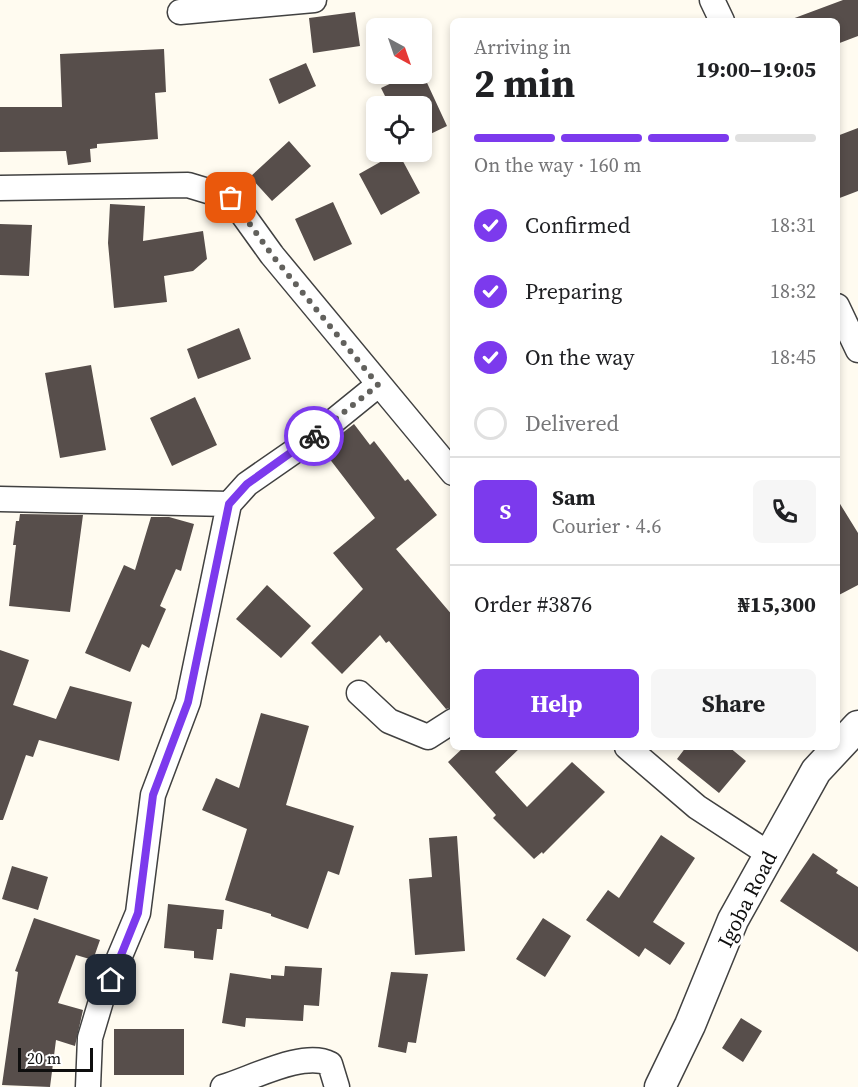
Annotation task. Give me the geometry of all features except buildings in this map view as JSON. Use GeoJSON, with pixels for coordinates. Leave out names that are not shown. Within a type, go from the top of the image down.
{"type":"FeatureCollection","features":[{"type":"Feature","properties":{"kind":"street"},"geometry":{"type":"LineString","coordinates":[[180,12],[314,0]]}},
{"type":"Feature","properties":{"kind":"street"},"geometry":{"type":"LineString","coordinates":[[712,0],[721,18]]}},
{"type":"Feature","properties":{"kind":"street"},"geometry":{"type":"LineString","coordinates":[[0,188],[188,185],[231,198],[272,255],[450,469]]}},
{"type":"Feature","properties":{"kind":"street"},"geometry":{"type":"LineString","coordinates":[[840,312],[858,350]]}},
{"type":"Feature","properties":{"kind":"street"},"geometry":{"type":"LineString","coordinates":[[88,1087],[90,1038],[101,1001],[138,913],[153,795],[188,702],[229,504],[247,484],[309,441],[378,385]]}},
{"type":"Feature","properties":{"kind":"street"},"geometry":{"type":"LineString","coordinates":[[0,499],[229,504]]}},
{"type":"Feature","properties":{"kind":"street"},"geometry":{"type":"LineString","coordinates":[[359,693],[389,721],[428,737],[450,724]]}},
{"type":"Feature","properties":{"kind":"street","name":"Igoba Road"},"geometry":{"type":"LineString","coordinates":[[840,745],[858,726]]}},
{"type":"Feature","properties":{"kind":"street"},"geometry":{"type":"LineString","coordinates":[[630,750],[697,807],[769,854]]}},
{"type":"Feature","properties":{"kind":"street","name":"Igoba Road"},"geometry":{"type":"LineString","coordinates":[[660,1087],[690,1024],[733,920],[816,771],[836,750]]}},
{"type":"Feature","properties":{"kind":"street"},"geometry":{"type":"LineString","coordinates":[[223,1087],[294,1063],[320,1059],[330,1064],[337,1087]]}},
{"type":"Feature","properties":{"kind":"way so far"},"geometry":{"type":"LineString","coordinates":[[231,198],[272,255],[378,385],[314,436]]}},
{"type":"Feature","properties":{"kind":"route"},"geometry":{"type":"LineString","coordinates":[[111,980],[138,913],[153,795],[188,702],[229,504],[247,484],[314,436]]}}]}
